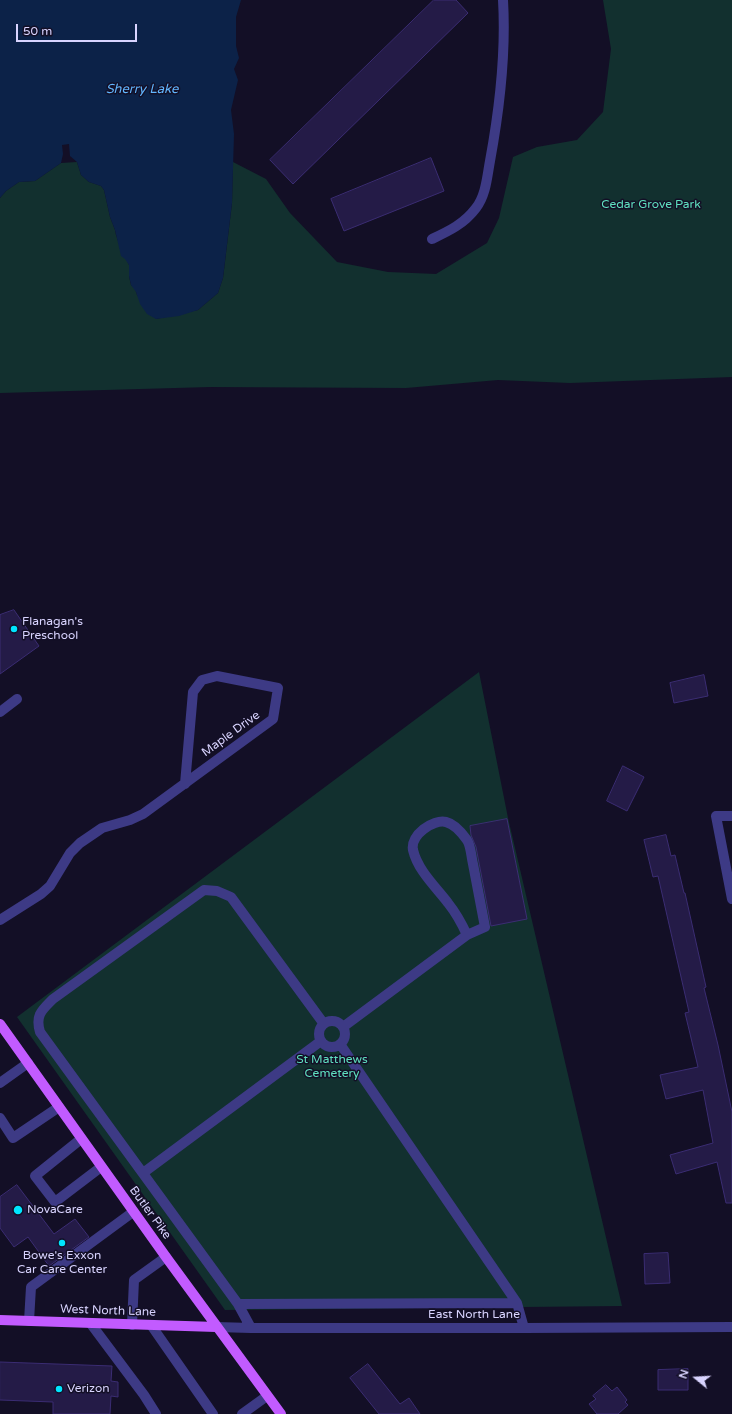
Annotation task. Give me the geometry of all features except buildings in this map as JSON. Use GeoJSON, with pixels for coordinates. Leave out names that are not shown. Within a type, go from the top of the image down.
{"type":"FeatureCollection","features":[{"type":"Feature","properties":{"kind":"main road","name":"Butler Pike"},"geometry":{"type":"LineString","coordinates":[[0,1024],[166,1258],[281,1414]]}},
{"type":"Feature","properties":{"kind":"main road","name":"West North Lane"},"geometry":{"type":"LineString","coordinates":[[0,1320],[216,1327]]}},
{"type":"Feature","properties":{"kind":"street"},"geometry":{"type":"LineString","coordinates":[[432,239],[452,230],[466,219],[477,207],[485,188],[495,133],[501,70],[503,0]]}},
{"type":"Feature","properties":{"kind":"street","name":"Maple Drive"},"geometry":{"type":"LineString","coordinates":[[0,920],[41,894],[50,886],[70,853],[80,843],[102,828],[130,820],[143,814],[185,784],[273,719],[278,688],[218,676],[202,680],[193,692],[185,784]]}},
{"type":"Feature","properties":{"kind":"street"},"geometry":{"type":"LineString","coordinates":[[0,712],[17,699]]}},
{"type":"Feature","properties":{"kind":"street"},"geometry":{"type":"LineString","coordinates":[[732,816],[716,816],[732,899]]}},
{"type":"Feature","properties":{"kind":"street"},"geometry":{"type":"LineString","coordinates":[[343,1027],[467,935],[486,927],[468,842],[459,829],[446,822],[435,823],[426,827],[421,832],[416,838],[412,848],[422,871],[450,905],[467,935]]}},
{"type":"Feature","properties":{"kind":"street"},"geometry":{"type":"LineString","coordinates":[[251,1328],[238,1304],[40,1032],[38,1023],[40,1013],[53,999],[204,890],[217,891],[231,897],[324,1024]]}},
{"type":"Feature","properties":{"kind":"street"},"geometry":{"type":"LineString","coordinates":[[329,1021],[333,1021],[338,1022],[343,1027],[345,1036],[344,1040],[340,1044],[330,1047],[321,1041],[319,1035],[324,1024],[329,1021]]}},
{"type":"Feature","properties":{"kind":"street"},"geometry":{"type":"LineString","coordinates":[[143,1173],[321,1041]]}},
{"type":"Feature","properties":{"kind":"street"},"geometry":{"type":"LineString","coordinates":[[340,1044],[517,1303],[524,1328]]}},
{"type":"Feature","properties":{"kind":"street"},"geometry":{"type":"LineString","coordinates":[[0,1083],[28,1063]]}},
{"type":"Feature","properties":{"kind":"street"},"geometry":{"type":"LineString","coordinates":[[0,1118],[13,1138],[58,1107]]}},
{"type":"Feature","properties":{"kind":"street"},"geometry":{"type":"LineString","coordinates":[[81,1139],[35,1176],[55,1202],[101,1167]]}},
{"type":"Feature","properties":{"kind":"street"},"geometry":{"type":"LineString","coordinates":[[28,1321],[31,1286],[133,1212]]}},
{"type":"Feature","properties":{"kind":"street"},"geometry":{"type":"LineString","coordinates":[[132,1325],[134,1280],[166,1258]]}},
{"type":"Feature","properties":{"kind":"street"},"geometry":{"type":"LineString","coordinates":[[238,1304],[517,1303]]}},
{"type":"Feature","properties":{"kind":"street"},"geometry":{"type":"LineString","coordinates":[[91,1324],[144,1395],[156,1414]]}},
{"type":"Feature","properties":{"kind":"street"},"geometry":{"type":"LineString","coordinates":[[151,1325],[212,1414]]}},
{"type":"Feature","properties":{"kind":"street","name":"East North Lane"},"geometry":{"type":"LineString","coordinates":[[216,1327],[732,1327]]}},
{"type":"Feature","properties":{"kind":"street"},"geometry":{"type":"LineString","coordinates":[[242,1414],[267,1396]]}},
{"type":"Feature","properties":{"kind":"green space","name":"Cedar Grove Park"},"geometry":{"type":"Polygon","coordinates":[[[603,0],[732,0],[732,377],[570,383],[498,380],[406,388],[210,387],[0,393],[0,198],[6,191],[19,182],[35,181],[61,163],[77,162],[81,175],[89,182],[101,186],[104,190],[110,217],[120,247],[129,265],[131,285],[135,288],[137,295],[156,319],[198,310],[218,293],[223,278],[232,203],[233,162],[266,179],[290,213],[337,262],[388,272],[436,274],[487,243],[499,218],[513,157],[537,147],[577,140],[603,112],[611,49],[603,0]]]}},
{"type":"Feature","properties":{"kind":"green space","name":"St Matthews Cemetery"},"geometry":{"type":"Polygon","coordinates":[[[479,672],[508,818],[622,1306],[225,1310],[17,1017],[479,672]]]}},
{"type":"Feature","properties":{"kind":"water","name":"Sherry Lake"},"geometry":{"type":"Polygon","coordinates":[[[0,0],[241,0],[236,17],[236,46],[239,58],[234,69],[238,80],[231,110],[234,134],[232,203],[223,278],[218,293],[198,310],[179,316],[156,319],[147,314],[140,304],[136,292],[131,285],[129,265],[121,256],[104,190],[101,186],[89,182],[81,175],[77,162],[70,156],[69,144],[62,145],[63,154],[61,163],[35,181],[19,182],[6,191],[0,198],[0,0]]]}},
{"type":"Feature","properties":{"kind":"place","name":"Flanagan's Preschool"},"geometry":{"type":"Point","coordinates":[14,629]}},
{"type":"Feature","properties":{"kind":"place","name":"NovaCare"},"geometry":{"type":"Point","coordinates":[18,1210]}},
{"type":"Feature","properties":{"kind":"place","name":"Bowe's Exxon Car Care Center"},"geometry":{"type":"Point","coordinates":[62,1243]}},
{"type":"Feature","properties":{"kind":"place","name":"Verizon"},"geometry":{"type":"Point","coordinates":[59,1389]}}]}
